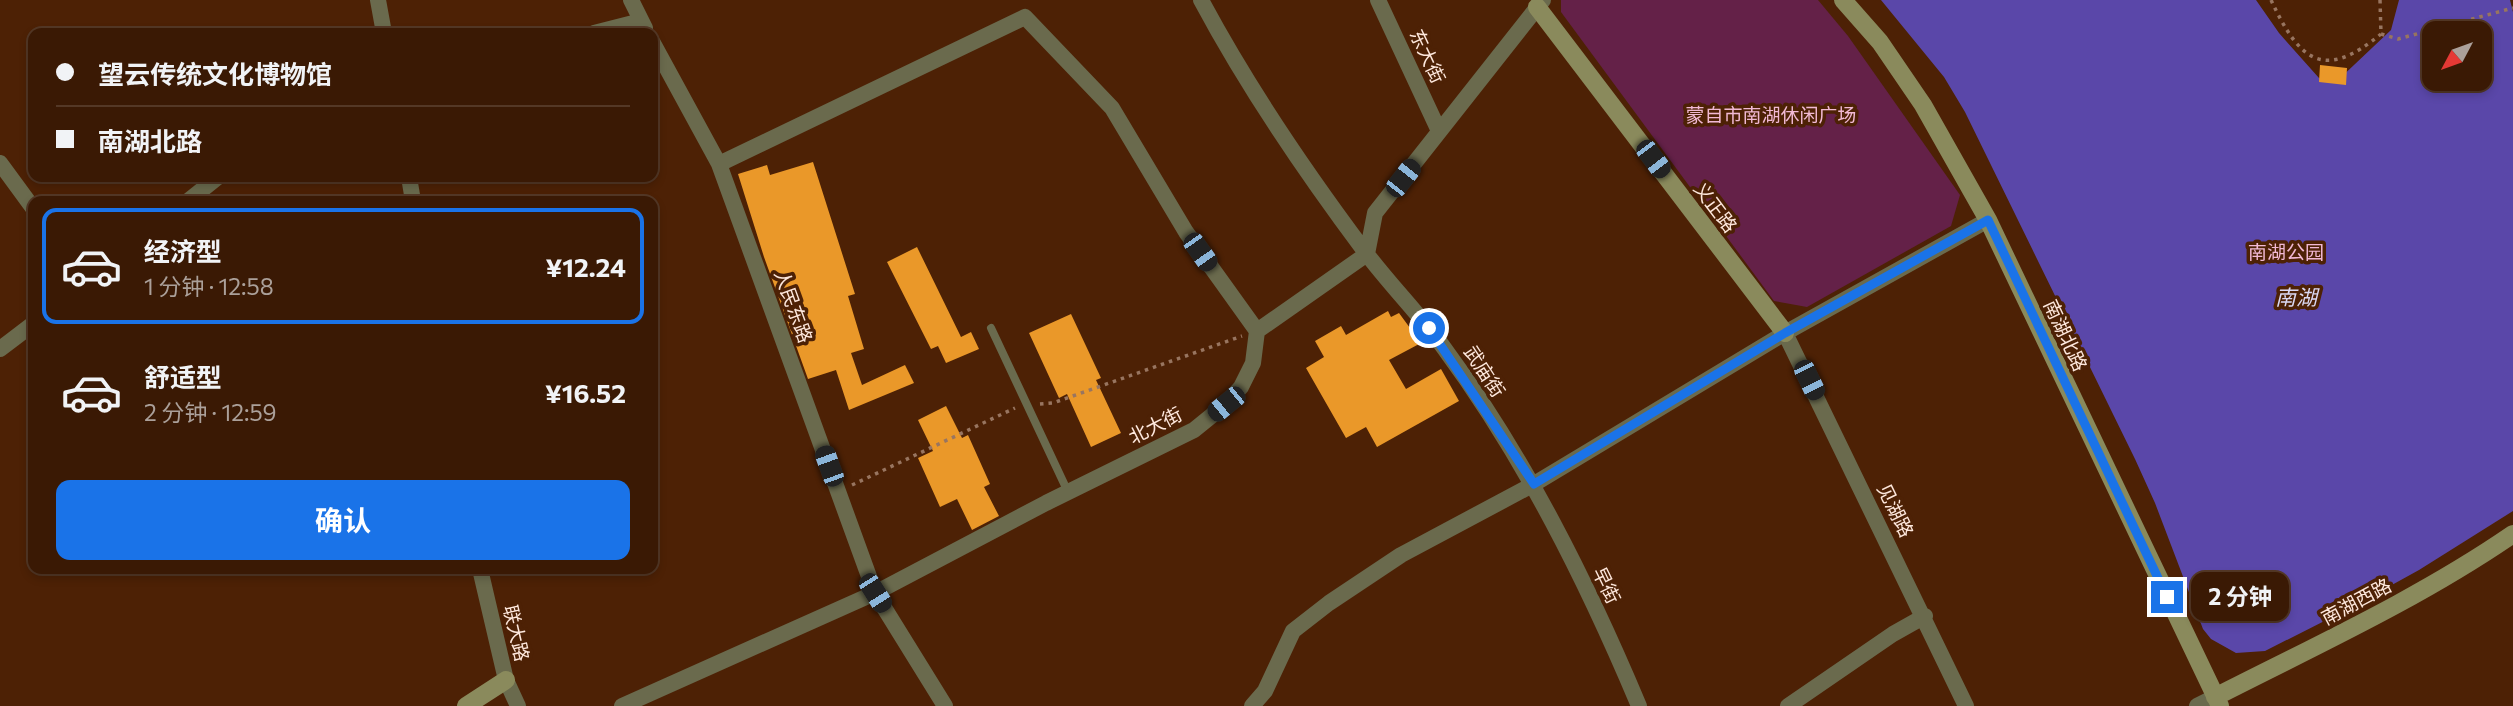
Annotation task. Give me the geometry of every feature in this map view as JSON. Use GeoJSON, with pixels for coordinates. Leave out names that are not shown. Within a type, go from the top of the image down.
{"type":"FeatureCollection","features":[{"type":"Feature","properties":{"kind":"street"},"geometry":{"type":"LineString","coordinates":[[378,0],[383,28]]}},
{"type":"Feature","properties":{"kind":"street"},"geometry":{"type":"LineString","coordinates":[[631,0],[644,27]]}},
{"type":"Feature","properties":{"kind":"street","name":"武庙街"},"geometry":{"type":"LineString","coordinates":[[1200,0],[1301,162],[1367,254],[1444,347],[1534,484]]}},
{"type":"Feature","properties":{"kind":"street","name":"东大街"},"geometry":{"type":"LineString","coordinates":[[1378,0],[1439,131]]}},
{"type":"Feature","properties":{"kind":"street","name":"南湖北路"},"geometry":{"type":"LineString","coordinates":[[1843,0],[1880,42],[1923,105],[1988,220],[2218,702]]}},
{"type":"Feature","properties":{"kind":"street"},"geometry":{"type":"LineString","coordinates":[[719,164],[1025,18],[1112,108],[1186,232],[1257,331],[1367,254],[1375,213],[1540,3]]}},
{"type":"Feature","properties":{"kind":"street","name":"义正路"},"geometry":{"type":"LineString","coordinates":[[1540,3],[1785,333]]}},
{"type":"Feature","properties":{"kind":"street","name":"人民东路"},"geometry":{"type":"LineString","coordinates":[[658,52],[719,164],[875,593],[945,706]]}},
{"type":"Feature","properties":{"kind":"street"},"geometry":{"type":"LineString","coordinates":[[0,163],[28,201]]}},
{"type":"Feature","properties":{"kind":"street"},"geometry":{"type":"LineString","coordinates":[[194,196],[212,182]]}},
{"type":"Feature","properties":{"kind":"street"},"geometry":{"type":"LineString","coordinates":[[1252,706],[1265,691],[1293,631],[1401,555],[1534,484],[1785,333],[1988,220]]}},
{"type":"Feature","properties":{"kind":"street"},"geometry":{"type":"LineString","coordinates":[[0,349],[28,328]]}},
{"type":"Feature","properties":{"kind":"street","name":"北大街"},"geometry":{"type":"LineString","coordinates":[[622,706],[875,593],[1068,492],[1194,430],[1226,404],[1241,387],[1253,363],[1257,331]]}},
{"type":"Feature","properties":{"kind":"street","name":"见湖路"},"geometry":{"type":"LineString","coordinates":[[1785,333],[1925,616],[1966,706]]}},
{"type":"Feature","properties":{"kind":"street","name":"早街"},"geometry":{"type":"LineString","coordinates":[[1534,484],[1614,645],[1639,706]]}},
{"type":"Feature","properties":{"kind":"street","name":"南湖西路"},"geometry":{"type":"LineString","coordinates":[[2218,702],[2481,556],[2513,534]]}},
{"type":"Feature","properties":{"kind":"street","name":"联大路"},"geometry":{"type":"LineString","coordinates":[[481,574],[506,680],[517,706]]}},
{"type":"Feature","properties":{"kind":"street"},"geometry":{"type":"LineString","coordinates":[[1788,706],[1925,616]]}},
{"type":"Feature","properties":{"kind":"street"},"geometry":{"type":"LineString","coordinates":[[466,706],[506,680]]}},
{"type":"Feature","properties":{"kind":"street"},"geometry":{"type":"LineString","coordinates":[[2197,706],[2218,702]]}},
{"type":"Feature","properties":{"kind":"lane"},"geometry":{"type":"LineString","coordinates":[[991,328],[1068,492]]}},
{"type":"Feature","properties":{"kind":"path"},"geometry":{"type":"LineString","coordinates":[[2271,0],[2288,32],[2315,58],[2339,61],[2356,54],[2381,34]]}},
{"type":"Feature","properties":{"kind":"path"},"geometry":{"type":"LineString","coordinates":[[2380,0],[2381,34]]}},
{"type":"Feature","properties":{"kind":"path"},"geometry":{"type":"LineString","coordinates":[[2381,34],[2398,39],[2513,8]]}},
{"type":"Feature","properties":{"kind":"path"},"geometry":{"type":"LineString","coordinates":[[838,492],[968,432],[1007,409],[1053,403],[1257,331]]}},
{"type":"Feature","properties":{"kind":"green space","name":"蒙自市南湖休闲广场"},"geometry":{"type":"Polygon","coordinates":[[[1561,0],[1818,0],[1848,36],[1960,195],[1951,226],[1807,307],[1774,301],[1561,12],[1561,0]]]}},
{"type":"Feature","properties":{"kind":"water","name":"南湖"},"geometry":{"type":"Polygon","coordinates":[[[1881,0],[2256,0],[2279,33],[2319,78],[2336,82],[2391,30],[2399,0],[2510,0],[2513,12],[2513,511],[2419,570],[2265,651],[2236,653],[2211,639],[2203,629],[2155,503],[2135,459],[1965,112],[1944,77],[1881,0]]]}},
{"type":"Feature","properties":{"kind":"building"},"geometry":{"type":"Polygon","coordinates":[[[2320,65],[2347,68],[2346,85],[2319,82],[2320,65]]]}},
{"type":"Feature","properties":{"kind":"building"},"geometry":{"type":"Polygon","coordinates":[[[813,162],[855,294],[848,296],[864,349],[851,353],[862,385],[905,365],[914,383],[849,410],[836,370],[808,379],[764,257],[738,174],[767,165],[770,175],[813,162]]]}},
{"type":"Feature","properties":{"kind":"building"},"geometry":{"type":"Polygon","coordinates":[[[917,247],[961,337],[971,332],[979,349],[946,363],[938,346],[931,349],[887,262],[917,247]]]}},
{"type":"Feature","properties":{"kind":"building"},"geometry":{"type":"Polygon","coordinates":[[[1388,311],[1391,317],[1399,313],[1421,343],[1389,360],[1406,389],[1441,369],[1459,401],[1377,447],[1366,427],[1346,438],[1306,368],[1324,357],[1315,341],[1341,326],[1346,335],[1388,311]]]}},
{"type":"Feature","properties":{"kind":"building"},"geometry":{"type":"Polygon","coordinates":[[[1071,314],[1101,378],[1096,380],[1121,433],[1091,447],[1067,394],[1059,398],[1029,333],[1071,314]]]}},
{"type":"Feature","properties":{"kind":"building"},"geometry":{"type":"Polygon","coordinates":[[[946,406],[962,438],[968,435],[990,484],[984,487],[999,516],[972,530],[957,499],[940,507],[918,458],[933,451],[918,420],[946,406]]]}},
{"type":"Feature","properties":{"kind":"route"},"geometry":{"type":"LineString","coordinates":[[1429,328],[1534,484],[1785,333],[1988,220],[2167,597]]}},
{"type":"Feature","properties":{"kind":"park label","name":"南湖公园"},"geometry":{"type":"Point","coordinates":[2286,251]}}]}
